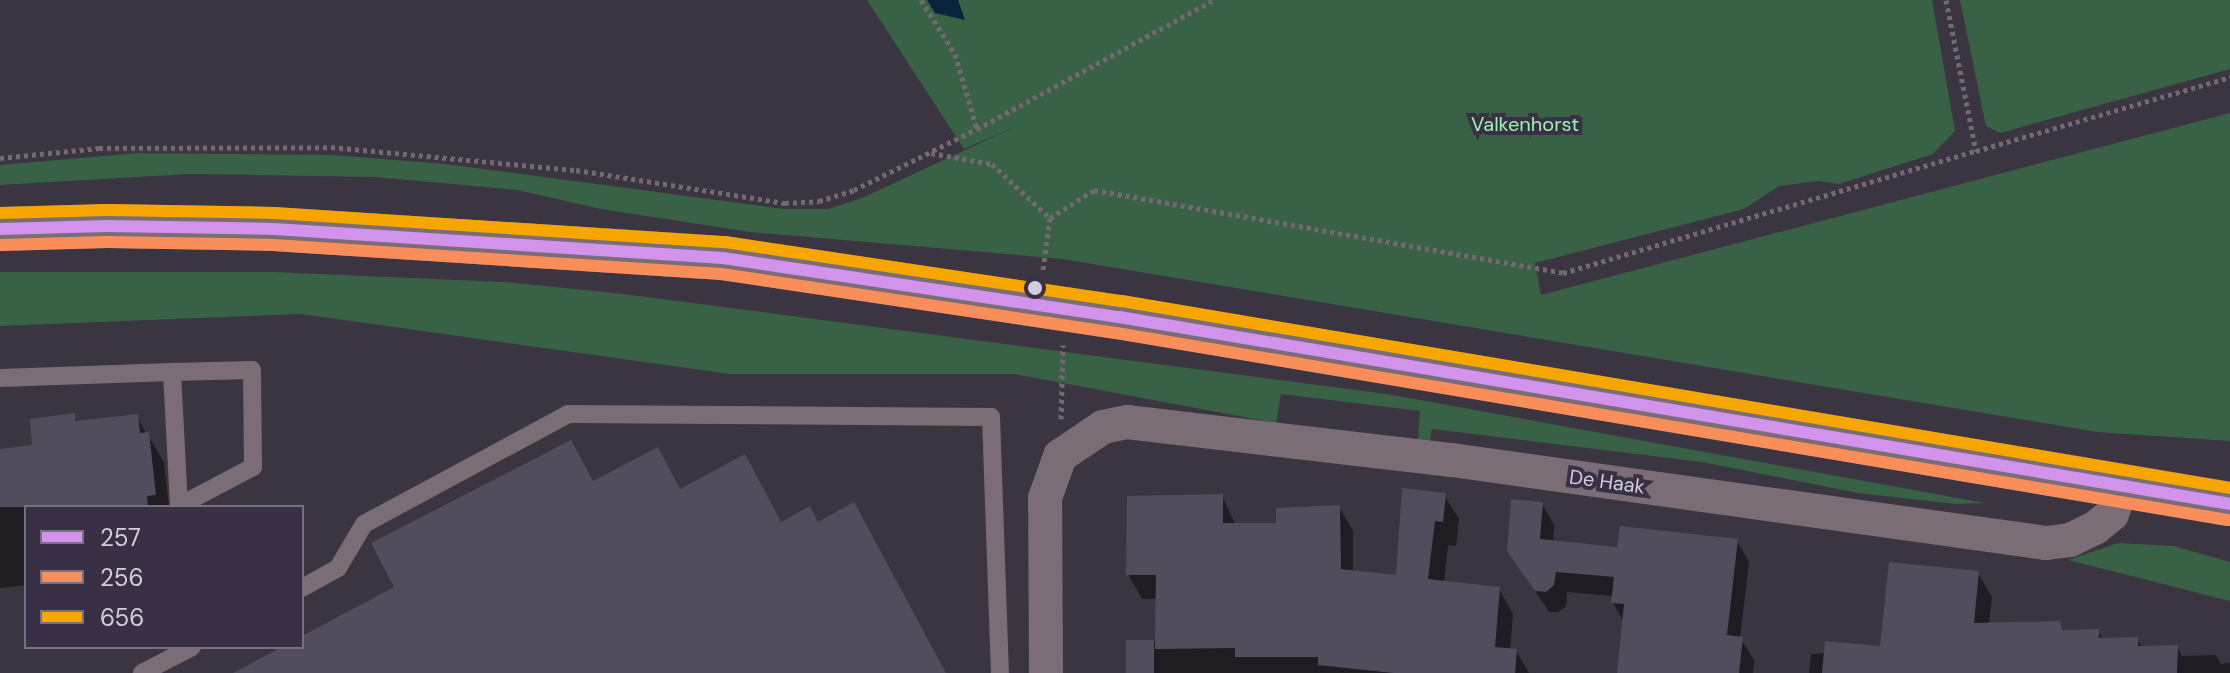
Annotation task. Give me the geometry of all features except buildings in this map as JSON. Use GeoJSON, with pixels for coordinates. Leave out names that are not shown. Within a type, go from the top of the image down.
{"type":"FeatureCollection","features":[{"type":"Feature","properties":{"kind":"street"},"geometry":{"type":"LineString","coordinates":[[0,229],[107,226],[274,229],[707,257],[1053,292],[2230,504]]}},
{"type":"Feature","properties":{"kind":"street","name":"De Haak"},"geometry":{"type":"LineString","coordinates":[[1046,673],[1045,498],[1060,456],[1103,427],[1127,422],[1452,460],[2046,543],[2070,540],[2095,528],[2112,514],[2122,486]]}},
{"type":"Feature","properties":{"kind":"lane"},"geometry":{"type":"LineString","coordinates":[[0,378],[252,370],[255,420],[253,467],[181,505]]}},
{"type":"Feature","properties":{"kind":"lane"},"geometry":{"type":"LineString","coordinates":[[172,372],[179,505]]}},
{"type":"Feature","properties":{"kind":"lane"},"geometry":{"type":"LineString","coordinates":[[304,587],[338,568],[364,524],[568,414],[991,417],[1000,673]]}},
{"type":"Feature","properties":{"kind":"lane"},"geometry":{"type":"LineString","coordinates":[[142,673],[188,649]]}},
{"type":"Feature","properties":{"kind":"path"},"geometry":{"type":"LineString","coordinates":[[921,0],[955,54],[977,129]]}},
{"type":"Feature","properties":{"kind":"path"},"geometry":{"type":"LineString","coordinates":[[0,158],[99,148],[331,147],[576,170],[785,203],[819,201],[854,190],[977,129],[1214,0]]}},
{"type":"Feature","properties":{"kind":"path"},"geometry":{"type":"LineString","coordinates":[[1946,0],[1976,151]]}},
{"type":"Feature","properties":{"kind":"path"},"geometry":{"type":"LineString","coordinates":[[1050,218],[1094,190],[1563,273],[1732,220],[2230,77]]}},
{"type":"Feature","properties":{"kind":"path"},"geometry":{"type":"LineString","coordinates":[[928,153],[992,164],[1050,218],[1061,420],[1071,447]]}},
{"type":"Feature","properties":{"kind":"green space","name":"Valkenhorst"},"geometry":{"type":"Polygon","coordinates":[[[867,0],[1932,0],[1955,131],[1933,154],[1839,184],[1819,181],[1779,186],[1744,209],[1535,263],[1541,295],[2230,113],[2230,441],[2097,432],[1063,259],[750,232],[601,209],[517,190],[375,177],[189,174],[0,185],[0,165],[138,153],[332,155],[446,164],[784,209],[828,209],[862,198],[1019,125],[964,149],[867,0]]]}},
{"type":"Feature","properties":{"kind":"green space"},"geometry":{"type":"Polygon","coordinates":[[[1960,0],[2230,0],[2230,69],[2000,133],[1986,126],[1960,0]]]}},
{"type":"Feature","properties":{"kind":"green space"},"geometry":{"type":"Polygon","coordinates":[[[0,272],[274,272],[505,282],[624,294],[1387,394],[1985,503],[1956,504],[1858,493],[1702,462],[1432,429],[1430,441],[1418,440],[1420,411],[1281,394],[1276,423],[1015,374],[730,374],[301,314],[0,326],[0,272]]]}},
{"type":"Feature","properties":{"kind":"green space"},"geometry":{"type":"Polygon","coordinates":[[[2118,543],[2174,546],[2230,562],[2230,601],[2068,560],[2118,543]]]}},
{"type":"Feature","properties":{"kind":"water"},"geometry":{"type":"Polygon","coordinates":[[[927,0],[958,0],[965,20],[935,13],[927,0]]]}},
{"type":"Feature","properties":{"kind":"transit line","name":"656"},"geometry":{"type":"LineString","coordinates":[[0,213],[107,210],[274,213],[725,242],[1122,301],[2230,488]]}},
{"type":"Feature","properties":{"kind":"transit line","name":"257"},"geometry":{"type":"LineString","coordinates":[[0,229],[107,226],[274,229],[723,258],[1119,317],[2230,504]]}},
{"type":"Feature","properties":{"kind":"transit line","name":"256"},"geometry":{"type":"LineString","coordinates":[[0,245],[107,242],[273,245],[721,274],[1116,333],[2227,520]]}}]}
